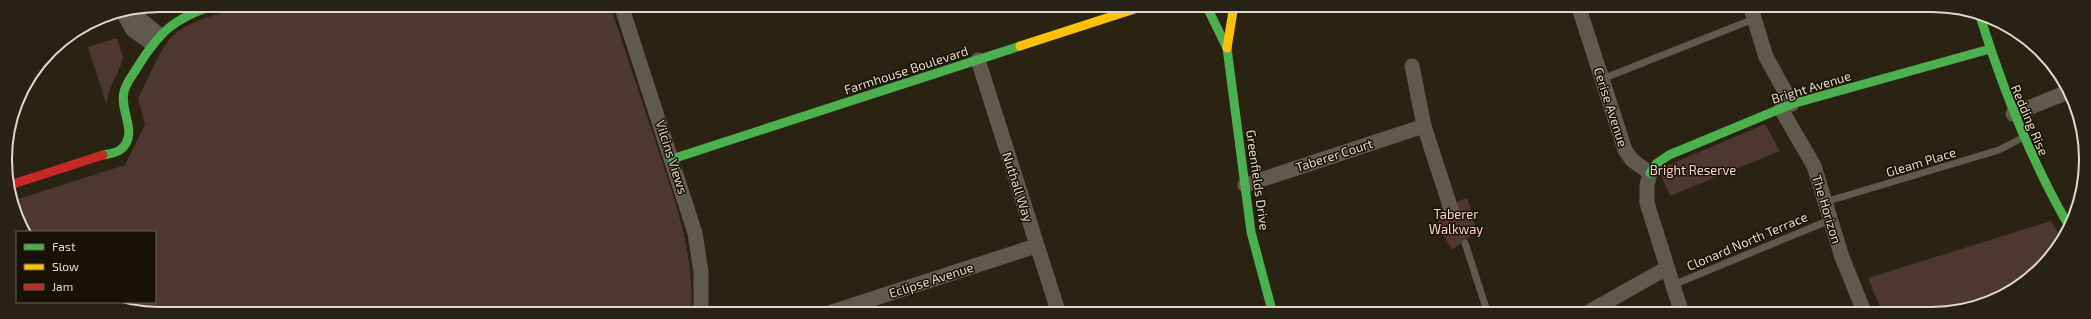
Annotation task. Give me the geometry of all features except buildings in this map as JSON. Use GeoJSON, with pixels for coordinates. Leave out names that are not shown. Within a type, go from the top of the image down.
{"type":"FeatureCollection","features":[{"type":"Feature","properties":{"kind":"street"},"geometry":{"type":"LineString","coordinates":[[14,184],[114,152],[125,145],[130,133],[123,95],[155,38],[170,24],[184,16],[195,12]]}},
{"type":"Feature","properties":{"kind":"street","name":"Vilcins Views"},"geometry":{"type":"LineString","coordinates":[[623,12],[690,215],[699,253],[702,290],[701,307]]}},
{"type":"Feature","properties":{"kind":"street","name":"Farmhouse Boulevard"},"geometry":{"type":"LineString","coordinates":[[672,159],[1125,12]]}},
{"type":"Feature","properties":{"kind":"street","name":"Greenfields Drive"},"geometry":{"type":"LineString","coordinates":[[1209,12],[1227,48],[1251,232],[1270,307]]}},
{"type":"Feature","properties":{"kind":"street","name":"Greenfields Drive"},"geometry":{"type":"LineString","coordinates":[[1227,48],[1233,12]]}},
{"type":"Feature","properties":{"kind":"street","name":"Cerise Avenue"},"geometry":{"type":"LineString","coordinates":[[1580,12],[1625,150],[1632,160],[1650,173]]}},
{"type":"Feature","properties":{"kind":"street","name":"The Horizon"},"geometry":{"type":"LineString","coordinates":[[1752,12],[1766,57],[1814,166],[1842,257],[1862,307]]}},
{"type":"Feature","properties":{"kind":"street"},"geometry":{"type":"LineString","coordinates":[[133,14],[155,38]]}},
{"type":"Feature","properties":{"kind":"street"},"geometry":{"type":"LineString","coordinates":[[125,16],[133,30],[155,38]]}},
{"type":"Feature","properties":{"kind":"street","name":"Redding Rise"},"geometry":{"type":"LineString","coordinates":[[1981,21],[2022,138],[2036,167],[2066,221]]}},
{"type":"Feature","properties":{"kind":"street","name":"Bright Avenue"},"geometry":{"type":"LineString","coordinates":[[1650,173],[1656,164],[1669,155],[1787,106],[1990,49]]}},
{"type":"Feature","properties":{"kind":"street","name":"Nuthall Way"},"geometry":{"type":"LineString","coordinates":[[978,60],[1057,307]]}},
{"type":"Feature","properties":{"kind":"street"},"geometry":{"type":"LineString","coordinates":[[1412,66],[1424,126],[1452,212]]}},
{"type":"Feature","properties":{"kind":"street"},"geometry":{"type":"LineString","coordinates":[[2013,114],[2064,94]]}},
{"type":"Feature","properties":{"kind":"street","name":"Taberer Court"},"geometry":{"type":"LineString","coordinates":[[1245,185],[1424,126]]}},
{"type":"Feature","properties":{"kind":"street"},"geometry":{"type":"LineString","coordinates":[[1650,173],[1647,185],[1647,203],[1680,307]]}},
{"type":"Feature","properties":{"kind":"street","name":"Eclipse Avenue"},"geometry":{"type":"LineString","coordinates":[[848,307],[1036,246]]}},
{"type":"Feature","properties":{"kind":"street"},"geometry":{"type":"LineString","coordinates":[[1597,307],[1667,268]]}},
{"type":"Feature","properties":{"kind":"lane"},"geometry":{"type":"LineString","coordinates":[[1602,79],[1752,12]]}},
{"type":"Feature","properties":{"kind":"lane","name":"Gleam Place"},"geometry":{"type":"LineString","coordinates":[[1825,202],[1999,150],[2022,138]]}},
{"type":"Feature","properties":{"kind":"lane","name":"Clonard North Terrace"},"geometry":{"type":"LineString","coordinates":[[1673,285],[1830,220]]}},
{"type":"Feature","properties":{"kind":"lane"},"geometry":{"type":"LineString","coordinates":[[1465,243],[1486,307]]}},
{"type":"Feature","properties":{"kind":"green space"},"geometry":{"type":"Polygon","coordinates":[[[225,12],[612,12],[683,230],[690,271],[691,307],[150,307],[126,303],[156,303],[156,231],[31,231],[23,216],[17,199],[125,165],[145,125],[138,98],[166,44],[174,35],[185,27],[210,16],[225,12]]]}},
{"type":"Feature","properties":{"kind":"green space"},"geometry":{"type":"Polygon","coordinates":[[[117,38],[123,58],[107,99],[107,106],[88,47],[117,38]]]}},
{"type":"Feature","properties":{"kind":"green space","name":"Bright Reserve"},"geometry":{"type":"Polygon","coordinates":[[[1765,124],[1780,151],[1670,196],[1660,172],[1664,167],[1765,124]]]}},
{"type":"Feature","properties":{"kind":"green space","name":"Taberer Walkway"},"geometry":{"type":"Polygon","coordinates":[[[1467,198],[1477,231],[1452,250],[1440,228],[1434,209],[1467,198]]]}},
{"type":"Feature","properties":{"kind":"green space"},"geometry":{"type":"Polygon","coordinates":[[[2051,221],[2059,234],[2049,249],[2036,264],[2021,277],[1997,292],[1970,302],[1941,307],[1880,307],[1868,278],[2051,221]]]}},
{"type":"Feature","properties":{"kind":"traffic: fast"},"geometry":{"type":"LineString","coordinates":[[103,155],[118,151],[126,144],[129,130],[124,107],[124,92],[129,80],[145,55],[169,28],[178,21],[196,12]]}},
{"type":"Feature","properties":{"kind":"traffic: fast"},"geometry":{"type":"LineString","coordinates":[[1209,12],[1227,48],[1251,232],[1271,307]]}},
{"type":"Feature","properties":{"kind":"traffic: fast"},"geometry":{"type":"LineString","coordinates":[[1982,21],[1998,71],[2019,125],[2030,151],[2066,221]]}},
{"type":"Feature","properties":{"kind":"traffic: fast"},"geometry":{"type":"LineString","coordinates":[[672,159],[1020,46]]}},
{"type":"Feature","properties":{"kind":"traffic: fast"},"geometry":{"type":"LineString","coordinates":[[1650,173],[1656,164],[1669,155],[1792,104],[1990,49]]}},
{"type":"Feature","properties":{"kind":"traffic: slow"},"geometry":{"type":"LineString","coordinates":[[1020,46],[1125,12]]}},
{"type":"Feature","properties":{"kind":"traffic: slow"},"geometry":{"type":"LineString","coordinates":[[1227,48],[1233,12]]}},
{"type":"Feature","properties":{"kind":"traffic: jam"},"geometry":{"type":"LineString","coordinates":[[14,184],[103,155]]}}]}
